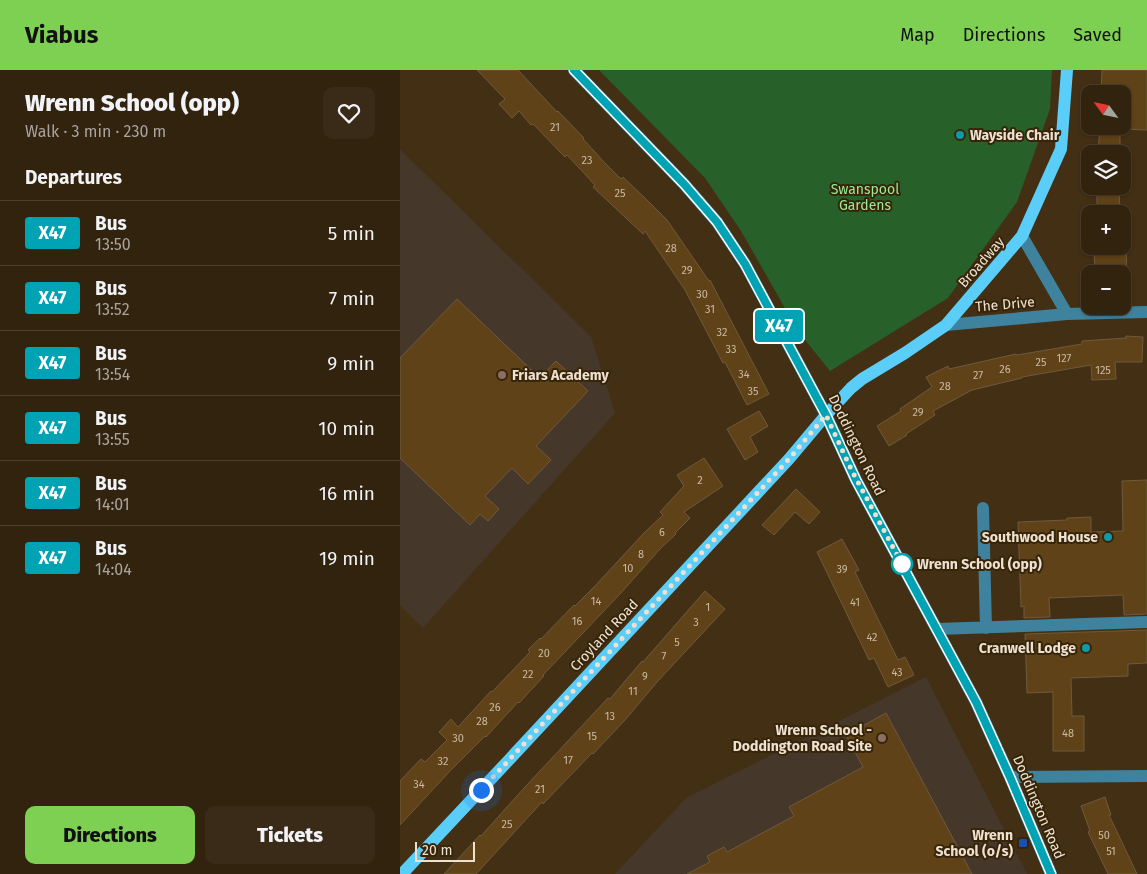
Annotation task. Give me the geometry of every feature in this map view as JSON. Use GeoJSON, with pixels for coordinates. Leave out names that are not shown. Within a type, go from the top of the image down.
{"type":"FeatureCollection","features":[{"type":"Feature","properties":{"kind":"main road","name":"Broadway"},"geometry":{"type":"LineString","coordinates":[[826,415],[862,379],[946,325],[1022,236],[1061,149],[1067,70]]}},
{"type":"Feature","properties":{"kind":"main road","name":"Croyland Road"},"geometry":{"type":"LineString","coordinates":[[402,874],[789,459],[826,415]]}},
{"type":"Feature","properties":{"kind":"street","name":"Doddington Road"},"geometry":{"type":"LineString","coordinates":[[574,70],[684,184],[717,222],[749,272],[826,415],[854,476],[976,702],[1051,874]]}},
{"type":"Feature","properties":{"kind":"street","name":"The Drive"},"geometry":{"type":"LineString","coordinates":[[1022,236],[1067,314]]}},
{"type":"Feature","properties":{"kind":"street","name":"The Drive"},"geometry":{"type":"LineString","coordinates":[[946,325],[1067,314],[1147,312]]}},
{"type":"Feature","properties":{"kind":"street"},"geometry":{"type":"LineString","coordinates":[[983,508],[986,628]]}},
{"type":"Feature","properties":{"kind":"street"},"geometry":{"type":"LineString","coordinates":[[937,629],[1147,622]]}},
{"type":"Feature","properties":{"kind":"street"},"geometry":{"type":"LineString","coordinates":[[1010,777],[1147,776]]}},
{"type":"Feature","properties":{"kind":"shaded area","name":"Friars Academy"},"geometry":{"type":"Polygon","coordinates":[[[400,149],[591,337],[615,413],[423,628],[400,605],[400,149]]]}},
{"type":"Feature","properties":{"kind":"shaded area","name":"Wrenn School - Doddington Road Site"},"geometry":{"type":"Polygon","coordinates":[[[926,677],[1027,874],[615,874],[686,798],[926,677]]]}},
{"type":"Feature","properties":{"kind":"green space","name":"Swanspool Gardens"},"geometry":{"type":"Polygon","coordinates":[[[599,70],[1052,70],[1050,109],[1017,202],[948,298],[830,371],[798,331],[741,231],[705,178],[599,70]]]}},
{"type":"Feature","properties":{"kind":"building"},"geometry":{"type":"Polygon","coordinates":[[[477,70],[518,70],[584,138],[605,163],[621,179],[623,177],[667,220],[710,280],[769,394],[747,405],[685,290],[645,231],[643,234],[593,187],[595,185],[567,155],[565,157],[519,111],[512,118],[499,104],[505,99],[477,70]]]}},
{"type":"Feature","properties":{"kind":"building"},"geometry":{"type":"Polygon","coordinates":[[[1102,70],[1147,70],[1147,130],[1131,129],[1131,85],[1101,85],[1102,70]]]}},
{"type":"Feature","properties":{"kind":"building"},"geometry":{"type":"Polygon","coordinates":[[[1099,135],[1120,135],[1120,145],[1099,145],[1099,135]]]}},
{"type":"Feature","properties":{"kind":"building"},"geometry":{"type":"Polygon","coordinates":[[[1097,195],[1119,195],[1120,205],[1097,205],[1097,195]]]}},
{"type":"Feature","properties":{"kind":"building"},"geometry":{"type":"Polygon","coordinates":[[[1094,255],[1126,255],[1127,265],[1095,265],[1094,255]]]}},
{"type":"Feature","properties":{"kind":"building"},"geometry":{"type":"Polygon","coordinates":[[[457,299],[540,378],[556,361],[588,391],[536,446],[551,460],[528,484],[512,468],[485,496],[499,509],[488,521],[480,514],[470,525],[400,458],[400,358],[457,299]]]}},
{"type":"Feature","properties":{"kind":"building"},"geometry":{"type":"Polygon","coordinates":[[[1126,336],[1143,337],[1142,362],[1115,362],[1116,379],[1092,380],[1091,365],[1022,377],[972,390],[933,411],[935,415],[889,446],[877,426],[901,411],[900,409],[932,387],[926,377],[948,366],[949,369],[1016,354],[1082,344],[1082,341],[1126,338],[1126,336]]]}},
{"type":"Feature","properties":{"kind":"building"},"geometry":{"type":"Polygon","coordinates":[[[759,411],[768,426],[750,437],[758,452],[745,460],[727,429],[759,411]]]}},
{"type":"Feature","properties":{"kind":"building"},"geometry":{"type":"Polygon","coordinates":[[[704,458],[723,486],[684,512],[690,518],[676,534],[660,549],[519,703],[451,770],[400,825],[400,781],[421,759],[425,762],[447,740],[439,732],[451,719],[458,727],[530,652],[528,650],[595,586],[663,515],[660,512],[684,486],[677,475],[704,458]]]}},
{"type":"Feature","properties":{"kind":"building","name":"Southwood House"},"geometry":{"type":"Polygon","coordinates":[[[1147,480],[1147,614],[1124,615],[1123,595],[1049,598],[1050,617],[1024,618],[1024,606],[1021,607],[1018,522],[1091,517],[1091,532],[1123,531],[1122,481],[1147,480]]]}},
{"type":"Feature","properties":{"kind":"building"},"geometry":{"type":"Polygon","coordinates":[[[796,489],[820,512],[809,524],[795,512],[774,535],[762,525],[796,489]]]}},
{"type":"Feature","properties":{"kind":"building"},"geometry":{"type":"Polygon","coordinates":[[[842,539],[859,570],[855,572],[898,660],[905,657],[914,675],[888,687],[874,658],[869,660],[817,552],[842,539]]]}},
{"type":"Feature","properties":{"kind":"building"},"geometry":{"type":"Polygon","coordinates":[[[705,591],[725,609],[657,682],[625,720],[543,804],[542,802],[476,874],[444,874],[608,698],[610,699],[705,591]]]}},
{"type":"Feature","properties":{"kind":"building","name":"Cranwell Lodge"},"geometry":{"type":"Polygon","coordinates":[[[1147,630],[1147,663],[1128,664],[1128,676],[1071,678],[1072,716],[1084,716],[1084,751],[1053,751],[1053,692],[1027,693],[1025,634],[1147,630]]]}},
{"type":"Feature","properties":{"kind":"building"},"geometry":{"type":"Polygon","coordinates":[[[886,713],[972,874],[687,874],[710,862],[707,856],[724,847],[727,852],[794,816],[789,807],[863,767],[846,735],[886,713]]]}},
{"type":"Feature","properties":{"kind":"building"},"geometry":{"type":"Polygon","coordinates":[[[1105,797],[1111,815],[1109,815],[1137,874],[1108,874],[1088,832],[1090,831],[1081,806],[1105,797]]]}},
{"type":"Feature","properties":{"kind":"bus line","name":"X47"},"geometry":{"type":"LineString","coordinates":[[574,70],[684,184],[717,222],[745,264],[826,415],[856,480],[976,702],[1051,874]]}},
{"type":"Feature","properties":{"kind":"place","name":"Wayside Chair"},"geometry":{"type":"Point","coordinates":[960,135]}},
{"type":"Feature","properties":{"kind":"place","name":"Friars Academy"},"geometry":{"type":"Point","coordinates":[502,375]}},
{"type":"Feature","properties":{"kind":"place","name":"Southwood House"},"geometry":{"type":"Point","coordinates":[1108,537]}},
{"type":"Feature","properties":{"kind":"place","name":"Wrenn School (opp)"},"geometry":{"type":"Point","coordinates":[902,564]}},
{"type":"Feature","properties":{"kind":"place","name":"Cranwell Lodge"},"geometry":{"type":"Point","coordinates":[1086,648]}},
{"type":"Feature","properties":{"kind":"place","name":"Wrenn School - Doddington Road Site"},"geometry":{"type":"Point","coordinates":[882,738]}},
{"type":"Feature","properties":{"kind":"place","name":"Wrenn School (o/s)"},"geometry":{"type":"Point","coordinates":[1023,843]}},
{"type":"Feature","properties":{"kind":"route"},"geometry":{"type":"LineString","coordinates":[[481,790],[789,459],[826,415],[852,471],[902,564]]}}]}
